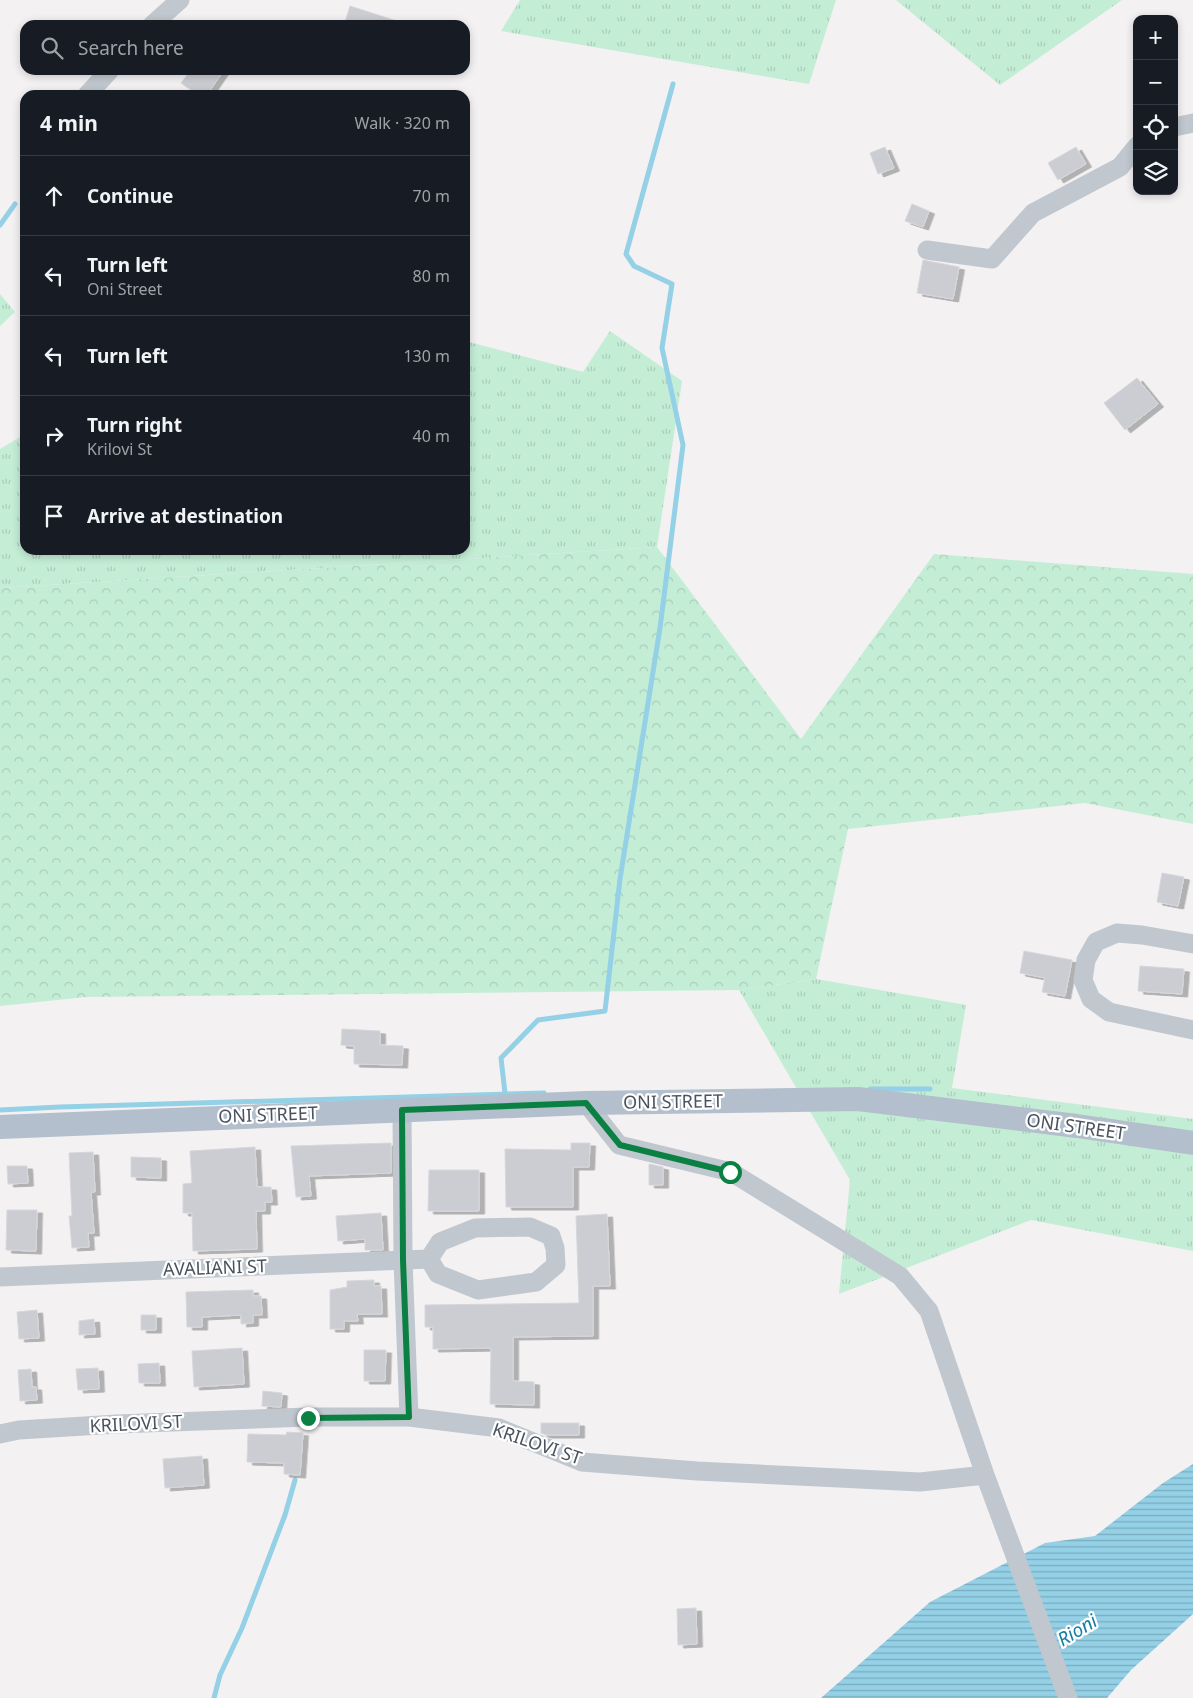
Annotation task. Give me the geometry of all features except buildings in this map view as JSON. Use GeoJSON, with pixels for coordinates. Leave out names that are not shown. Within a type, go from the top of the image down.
{"type":"FeatureCollection","features":[{"type":"Feature","properties":{"kind":"main road","name":"ONI STREET"},"geometry":{"type":"LineString","coordinates":[[0,1127],[586,1103],[858,1098],[1193,1143]]}},
{"type":"Feature","properties":{"kind":"street"},"geometry":{"type":"LineString","coordinates":[[158,20],[180,0]]}},
{"type":"Feature","properties":{"kind":"street"},"geometry":{"type":"LineString","coordinates":[[92,90],[105,75]]}},
{"type":"Feature","properties":{"kind":"street"},"geometry":{"type":"LineString","coordinates":[[1178,127],[1193,123]]}},
{"type":"Feature","properties":{"kind":"street"},"geometry":{"type":"LineString","coordinates":[[927,250],[992,260],[1033,213],[1120,167],[1134,150]]}},
{"type":"Feature","properties":{"kind":"street"},"geometry":{"type":"LineString","coordinates":[[1193,944],[1142,935],[1117,933],[1096,942],[1086,960],[1083,980],[1091,999],[1108,1012],[1193,1030]]}},
{"type":"Feature","properties":{"kind":"street"},"geometry":{"type":"LineString","coordinates":[[586,1103],[620,1145],[730,1172],[900,1276],[929,1311],[996,1506],[1068,1698]]}},
{"type":"Feature","properties":{"kind":"street"},"geometry":{"type":"LineString","coordinates":[[402,1110],[403,1260],[409,1417]]}},
{"type":"Feature","properties":{"kind":"street"},"geometry":{"type":"LineString","coordinates":[[530,1227],[551,1236],[555,1248],[556,1265],[536,1282],[478,1290],[438,1274],[429,1259],[440,1242],[475,1228],[530,1227]]}},
{"type":"Feature","properties":{"kind":"street","name":"AVALIANI ST"},"geometry":{"type":"LineString","coordinates":[[0,1276],[429,1259]]}},
{"type":"Feature","properties":{"kind":"street","name":"KRILOVI ST"},"geometry":{"type":"LineString","coordinates":[[0,1434],[19,1430],[117,1424],[409,1417],[499,1428],[582,1462],[697,1471],[920,1482],[985,1475]]}},
{"type":"Feature","properties":{"kind":"green space"},"geometry":{"type":"Polygon","coordinates":[[[520,0],[836,0],[809,84],[501,31],[520,0]]]}},
{"type":"Feature","properties":{"kind":"green space"},"geometry":{"type":"Polygon","coordinates":[[[896,0],[1122,0],[1000,85],[896,0]]]}},
{"type":"Feature","properties":{"kind":"green space"},"geometry":{"type":"Polygon","coordinates":[[[0,294],[15,312],[0,326],[0,294]]]}},
{"type":"Feature","properties":{"kind":"green space"},"geometry":{"type":"Polygon","coordinates":[[[610,331],[682,381],[657,547],[0,588],[0,449],[20,437],[20,555],[470,555],[470,342],[583,372],[610,331]]]}},
{"type":"Feature","properties":{"kind":"green space"},"geometry":{"type":"Polygon","coordinates":[[[657,547],[801,739],[934,554],[1193,574],[1193,824],[1085,803],[848,829],[816,979],[739,990],[86,997],[0,1006],[0,588],[657,547]]]}},
{"type":"Feature","properties":{"kind":"green space"},"geometry":{"type":"Polygon","coordinates":[[[816,979],[966,1005],[952,1088],[1193,1119],[1193,1251],[1031,1220],[839,1294],[850,1180],[739,990],[816,979]]]}},
{"type":"Feature","properties":{"kind":"water","name":"Rioni"},"geometry":{"type":"Polygon","coordinates":[[[1193,1464],[1193,1614],[1131,1670],[1107,1698],[821,1698],[930,1602],[1045,1543],[1095,1536],[1163,1483],[1193,1464]]]}},
{"type":"Feature","properties":{"kind":"waterway"},"geometry":{"type":"LineString","coordinates":[[505,1093],[501,1058],[538,1020],[605,1011],[620,879],[660,628],[683,445],[662,348],[672,284],[634,266],[626,254],[673,84]]}},
{"type":"Feature","properties":{"kind":"waterway"},"geometry":{"type":"LineString","coordinates":[[0,225],[15,204]]}},
{"type":"Feature","properties":{"kind":"waterway"},"geometry":{"type":"LineString","coordinates":[[870,1089],[930,1089]]}},
{"type":"Feature","properties":{"kind":"waterway"},"geometry":{"type":"LineString","coordinates":[[0,1110],[544,1093]]}},
{"type":"Feature","properties":{"kind":"waterway"},"geometry":{"type":"LineString","coordinates":[[214,1698],[220,1675],[242,1628],[285,1515],[295,1480]]}},
{"type":"Feature","properties":{"kind":"route"},"geometry":{"type":"LineString","coordinates":[[308,1418],[409,1417],[403,1260],[402,1110],[586,1103],[620,1145],[730,1172]]}}]}
